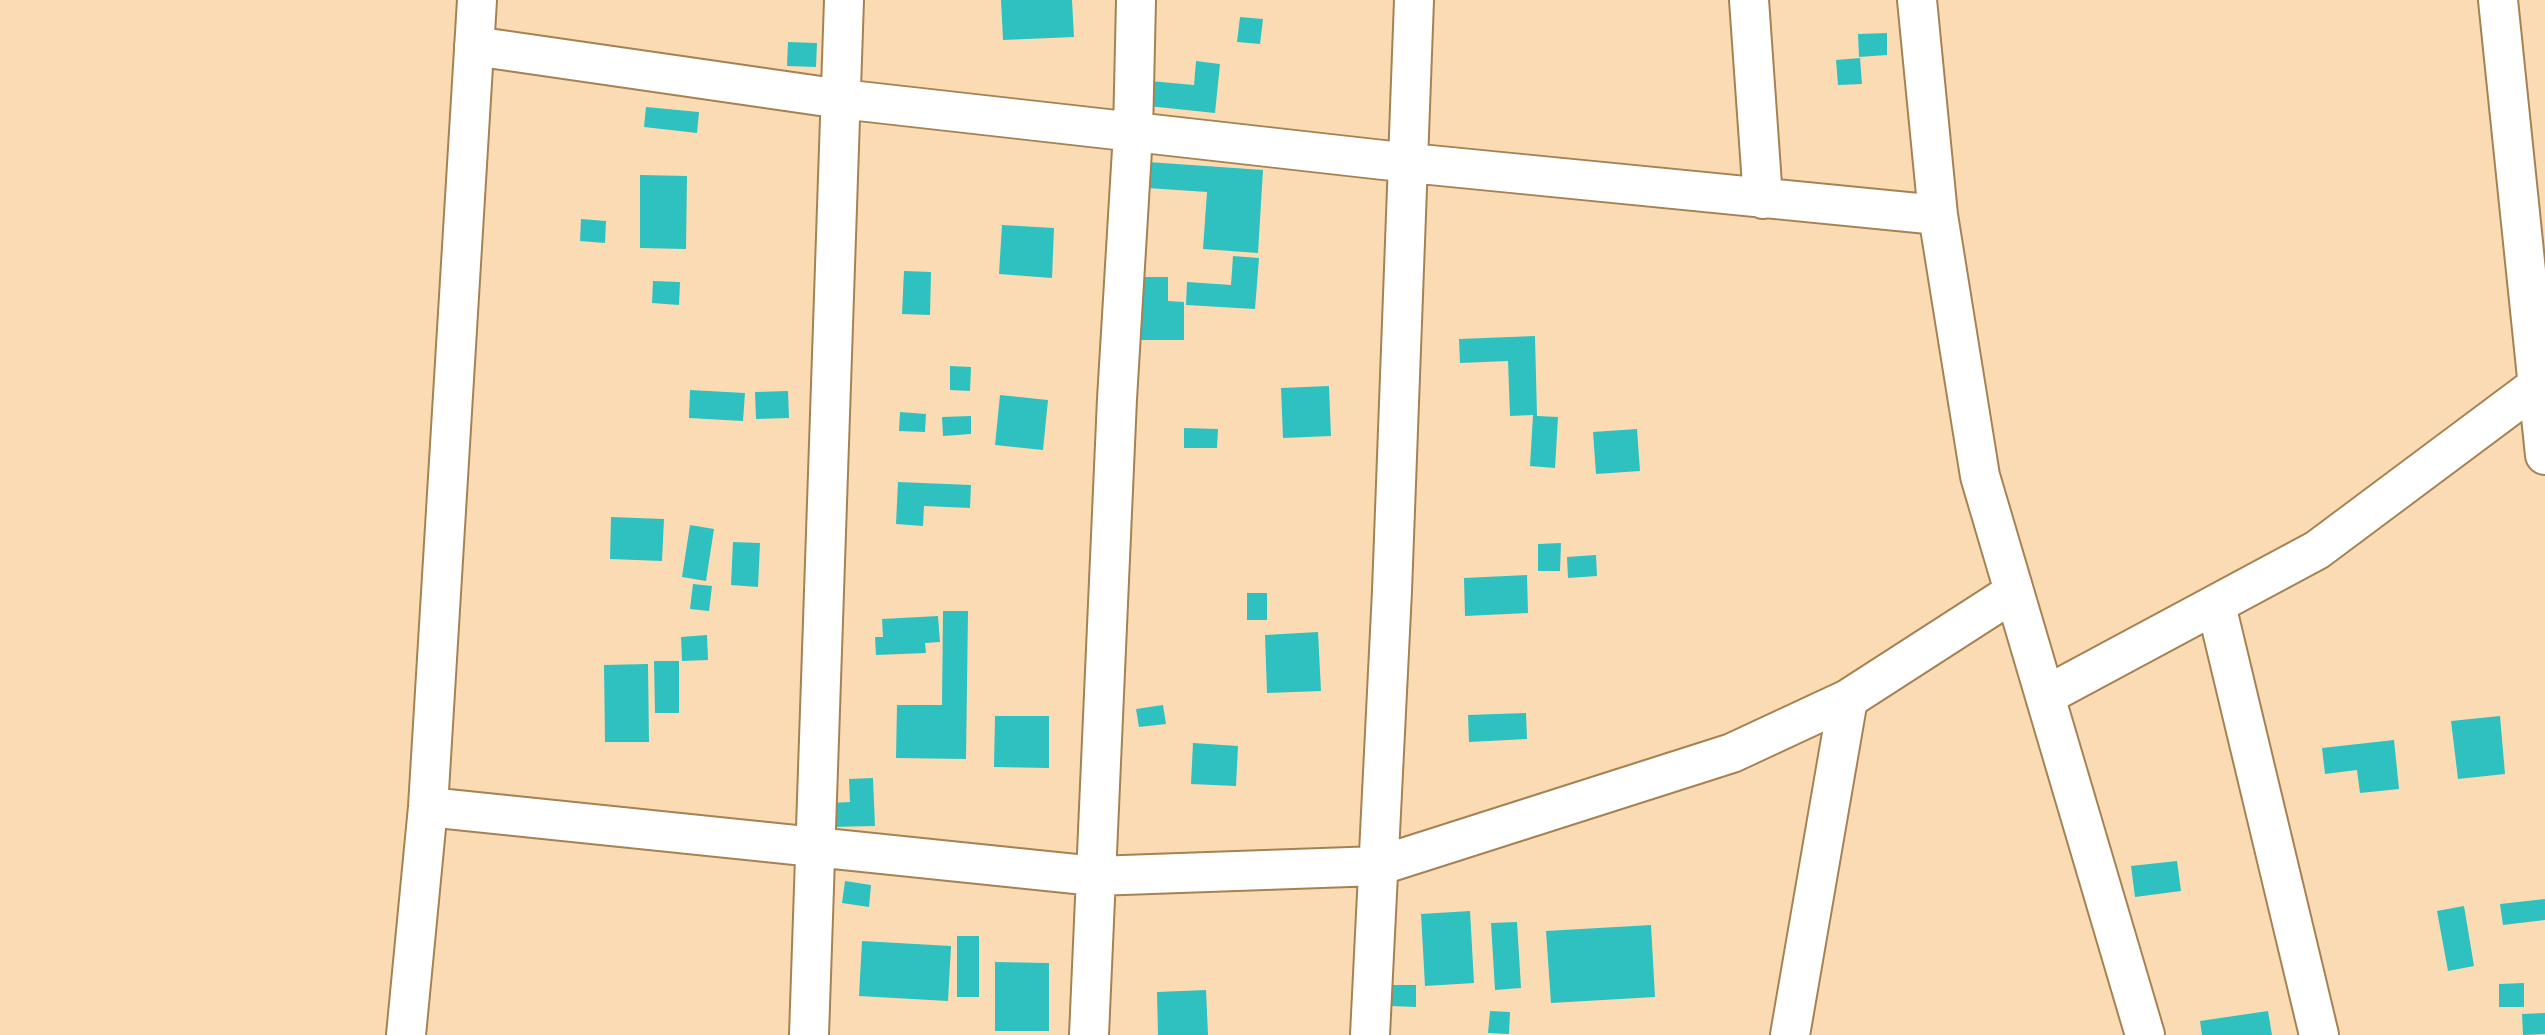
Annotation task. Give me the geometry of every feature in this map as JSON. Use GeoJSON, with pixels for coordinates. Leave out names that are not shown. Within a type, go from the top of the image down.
{"type":"FeatureCollection","features":[{"type":"Feature","properties":{"kind":"street"},"geometry":{"type":"LineString","coordinates":[[406,1035],[428,807],[477,0]]}},
{"type":"Feature","properties":{"kind":"street"},"geometry":{"type":"LineString","coordinates":[[809,1035],[844,0]]}},
{"type":"Feature","properties":{"kind":"street"},"geometry":{"type":"LineString","coordinates":[[1089,1035],[1133,133],[1136,0]]}},
{"type":"Feature","properties":{"kind":"street"},"geometry":{"type":"LineString","coordinates":[[1370,1035],[1410,163],[1414,0]]}},
{"type":"Feature","properties":{"kind":"street"},"geometry":{"type":"LineString","coordinates":[[1749,0],[1763,199]]}},
{"type":"Feature","properties":{"kind":"street"},"geometry":{"type":"LineString","coordinates":[[1917,0],[1937,215],[1980,476],[2145,1035]]}},
{"type":"Feature","properties":{"kind":"street"},"geometry":{"type":"LineString","coordinates":[[2498,0],[2545,455]]}},
{"type":"Feature","properties":{"kind":"street"},"geometry":{"type":"LineString","coordinates":[[474,46],[841,99],[1133,133],[1937,215]]}},
{"type":"Feature","properties":{"kind":"street"},"geometry":{"type":"LineString","coordinates":[[2045,696],[2317,550],[2538,385]]}},
{"type":"Feature","properties":{"kind":"street"},"geometry":{"type":"LineString","coordinates":[[428,807],[1095,877],[1378,866],[1732,753],[1848,699],[2014,592]]}},
{"type":"Feature","properties":{"kind":"street"},"geometry":{"type":"LineString","coordinates":[[2216,605],[2319,1035]]}},
{"type":"Feature","properties":{"kind":"street"},"geometry":{"type":"LineString","coordinates":[[1790,1035],[1848,699]]}},
{"type":"Feature","properties":{"kind":"building"},"geometry":{"type":"Polygon","coordinates":[[[1001,0],[1072,0],[1074,37],[1003,40],[1001,0]]]}},
{"type":"Feature","properties":{"kind":"building"},"geometry":{"type":"Polygon","coordinates":[[[1240,17],[1263,19],[1260,44],[1237,42],[1240,17]]]}},
{"type":"Feature","properties":{"kind":"building"},"geometry":{"type":"Polygon","coordinates":[[[1887,33],[1887,55],[1859,57],[1858,34],[1887,33]]]}},
{"type":"Feature","properties":{"kind":"building"},"geometry":{"type":"Polygon","coordinates":[[[788,42],[817,43],[816,67],[787,66],[788,42]]]}},
{"type":"Feature","properties":{"kind":"building"},"geometry":{"type":"Polygon","coordinates":[[[1860,58],[1862,84],[1838,85],[1836,60],[1860,58]]]}},
{"type":"Feature","properties":{"kind":"building"},"geometry":{"type":"Polygon","coordinates":[[[1196,61],[1220,64],[1215,113],[1148,106],[1150,81],[1194,85],[1196,61]]]}},
{"type":"Feature","properties":{"kind":"building"},"geometry":{"type":"Polygon","coordinates":[[[646,107],[699,112],[697,133],[644,127],[646,107]]]}},
{"type":"Feature","properties":{"kind":"building"},"geometry":{"type":"Polygon","coordinates":[[[1148,162],[1263,170],[1258,253],[1203,249],[1207,192],[1147,188],[1148,162]]]}},
{"type":"Feature","properties":{"kind":"building"},"geometry":{"type":"Polygon","coordinates":[[[640,175],[687,176],[686,249],[640,248],[640,175]]]}},
{"type":"Feature","properties":{"kind":"building"},"geometry":{"type":"Polygon","coordinates":[[[581,219],[606,221],[605,243],[580,241],[581,219]]]}},
{"type":"Feature","properties":{"kind":"building"},"geometry":{"type":"Polygon","coordinates":[[[1002,225],[1054,228],[1052,278],[999,274],[1002,225]]]}},
{"type":"Feature","properties":{"kind":"building"},"geometry":{"type":"Polygon","coordinates":[[[1233,256],[1259,258],[1255,309],[1186,305],[1187,282],[1231,285],[1233,256]]]}},
{"type":"Feature","properties":{"kind":"building"},"geometry":{"type":"Polygon","coordinates":[[[904,271],[931,272],[930,315],[902,314],[904,271]]]}},
{"type":"Feature","properties":{"kind":"building"},"geometry":{"type":"Polygon","coordinates":[[[1140,277],[1168,277],[1168,301],[1184,302],[1184,340],[1139,340],[1140,277]]]}},
{"type":"Feature","properties":{"kind":"building"},"geometry":{"type":"Polygon","coordinates":[[[653,281],[680,282],[679,305],[652,303],[653,281]]]}},
{"type":"Feature","properties":{"kind":"building"},"geometry":{"type":"Polygon","coordinates":[[[1535,336],[1537,416],[1558,417],[1555,468],[1530,466],[1533,415],[1510,416],[1508,361],[1460,363],[1459,339],[1535,336]]]}},
{"type":"Feature","properties":{"kind":"building"},"geometry":{"type":"Polygon","coordinates":[[[950,366],[971,367],[970,391],[950,390],[950,366]]]}},
{"type":"Feature","properties":{"kind":"building"},"geometry":{"type":"Polygon","coordinates":[[[1329,386],[1331,436],[1283,438],[1281,388],[1329,386]]]}},
{"type":"Feature","properties":{"kind":"building"},"geometry":{"type":"Polygon","coordinates":[[[690,390],[745,393],[743,421],[689,418],[690,390]]]}},
{"type":"Feature","properties":{"kind":"building"},"geometry":{"type":"Polygon","coordinates":[[[788,391],[789,418],[756,419],[755,392],[788,391]]]}},
{"type":"Feature","properties":{"kind":"building"},"geometry":{"type":"Polygon","coordinates":[[[1000,395],[1048,400],[1043,450],[995,445],[1000,395]]]}},
{"type":"Feature","properties":{"kind":"building"},"geometry":{"type":"Polygon","coordinates":[[[900,412],[926,414],[925,432],[899,431],[900,412]]]}},
{"type":"Feature","properties":{"kind":"building"},"geometry":{"type":"Polygon","coordinates":[[[971,416],[971,434],[943,436],[942,417],[971,416]]]}},
{"type":"Feature","properties":{"kind":"building"},"geometry":{"type":"Polygon","coordinates":[[[1184,428],[1218,429],[1217,448],[1184,448],[1184,428]]]}},
{"type":"Feature","properties":{"kind":"building"},"geometry":{"type":"Polygon","coordinates":[[[1637,429],[1640,471],[1596,474],[1593,432],[1637,429]]]}},
{"type":"Feature","properties":{"kind":"building"},"geometry":{"type":"Polygon","coordinates":[[[898,482],[971,485],[970,508],[924,506],[923,526],[896,524],[898,482]]]}},
{"type":"Feature","properties":{"kind":"building"},"geometry":{"type":"Polygon","coordinates":[[[611,517],[664,519],[662,561],[610,559],[611,517]]]}},
{"type":"Feature","properties":{"kind":"building"},"geometry":{"type":"Polygon","coordinates":[[[690,525],[714,529],[706,581],[682,577],[690,525]]]}},
{"type":"Feature","properties":{"kind":"building"},"geometry":{"type":"Polygon","coordinates":[[[733,542],[760,543],[758,587],[731,585],[733,542]]]}},
{"type":"Feature","properties":{"kind":"building"},"geometry":{"type":"Polygon","coordinates":[[[1561,543],[1560,571],[1538,571],[1538,544],[1561,543]]]}},
{"type":"Feature","properties":{"kind":"building"},"geometry":{"type":"Polygon","coordinates":[[[1596,555],[1597,576],[1568,578],[1567,557],[1596,555]]]}},
{"type":"Feature","properties":{"kind":"building"},"geometry":{"type":"Polygon","coordinates":[[[1527,575],[1528,613],[1465,616],[1464,578],[1527,575]]]}},
{"type":"Feature","properties":{"kind":"building"},"geometry":{"type":"Polygon","coordinates":[[[693,584],[712,586],[709,611],[690,609],[693,584]]]}},
{"type":"Feature","properties":{"kind":"building"},"geometry":{"type":"Polygon","coordinates":[[[1247,593],[1267,593],[1267,620],[1247,620],[1247,593]]]}},
{"type":"Feature","properties":{"kind":"building"},"geometry":{"type":"Polygon","coordinates":[[[943,611],[968,611],[966,759],[896,758],[897,705],[942,705],[943,611]]]}},
{"type":"Feature","properties":{"kind":"building"},"geometry":{"type":"Polygon","coordinates":[[[938,616],[940,642],[925,643],[926,653],[876,655],[875,637],[883,637],[882,619],[938,616]]]}},
{"type":"Feature","properties":{"kind":"building"},"geometry":{"type":"Polygon","coordinates":[[[1318,632],[1321,691],[1267,693],[1265,635],[1318,632]]]}},
{"type":"Feature","properties":{"kind":"building"},"geometry":{"type":"Polygon","coordinates":[[[707,635],[708,660],[682,661],[681,637],[707,635]]]}},
{"type":"Feature","properties":{"kind":"building"},"geometry":{"type":"Polygon","coordinates":[[[654,661],[679,661],[679,713],[655,713],[654,661]]]}},
{"type":"Feature","properties":{"kind":"building"},"geometry":{"type":"Polygon","coordinates":[[[648,664],[649,742],[605,742],[604,665],[648,664]]]}},
{"type":"Feature","properties":{"kind":"building"},"geometry":{"type":"Polygon","coordinates":[[[1163,705],[1166,724],[1139,727],[1136,709],[1163,705]]]}},
{"type":"Feature","properties":{"kind":"building"},"geometry":{"type":"Polygon","coordinates":[[[1526,713],[1527,739],[1469,742],[1468,715],[1526,713]]]}},
{"type":"Feature","properties":{"kind":"building"},"geometry":{"type":"Polygon","coordinates":[[[995,716],[1049,716],[1049,768],[994,767],[995,716]]]}},
{"type":"Feature","properties":{"kind":"building"},"geometry":{"type":"Polygon","coordinates":[[[2500,716],[2505,774],[2458,779],[2451,721],[2500,716]]]}},
{"type":"Feature","properties":{"kind":"building"},"geometry":{"type":"Polygon","coordinates":[[[2394,740],[2399,789],[2360,793],[2357,770],[2325,774],[2322,748],[2394,740]]]}},
{"type":"Feature","properties":{"kind":"building"},"geometry":{"type":"Polygon","coordinates":[[[1193,743],[1238,746],[1236,786],[1191,784],[1193,743]]]}},
{"type":"Feature","properties":{"kind":"building"},"geometry":{"type":"Polygon","coordinates":[[[873,778],[875,826],[830,827],[829,803],[850,802],[849,779],[873,778]]]}},
{"type":"Feature","properties":{"kind":"building"},"geometry":{"type":"Polygon","coordinates":[[[2177,861],[2181,891],[2135,897],[2131,866],[2177,861]]]}},
{"type":"Feature","properties":{"kind":"building"},"geometry":{"type":"Polygon","coordinates":[[[845,881],[871,885],[869,907],[842,903],[845,881]]]}},
{"type":"Feature","properties":{"kind":"building"},"geometry":{"type":"Polygon","coordinates":[[[2545,899],[2545,920],[2503,925],[2500,904],[2545,899]]]}},
{"type":"Feature","properties":{"kind":"building"},"geometry":{"type":"Polygon","coordinates":[[[2464,906],[2474,966],[2448,971],[2437,911],[2464,906]]]}},
{"type":"Feature","properties":{"kind":"building"},"geometry":{"type":"Polygon","coordinates":[[[1470,911],[1474,983],[1425,986],[1421,914],[1470,911]]]}},
{"type":"Feature","properties":{"kind":"building"},"geometry":{"type":"Polygon","coordinates":[[[1517,922],[1521,988],[1495,990],[1491,923],[1517,922]]]}},
{"type":"Feature","properties":{"kind":"building"},"geometry":{"type":"Polygon","coordinates":[[[1651,925],[1655,997],[1551,1003],[1546,931],[1651,925]]]}},
{"type":"Feature","properties":{"kind":"building"},"geometry":{"type":"Polygon","coordinates":[[[957,936],[979,936],[979,997],[957,997],[957,936]]]}},
{"type":"Feature","properties":{"kind":"building"},"geometry":{"type":"Polygon","coordinates":[[[862,941],[951,946],[948,1001],[859,996],[862,941]]]}},
{"type":"Feature","properties":{"kind":"building"},"geometry":{"type":"Polygon","coordinates":[[[995,962],[1049,963],[1049,1031],[995,1031],[995,962]]]}},
{"type":"Feature","properties":{"kind":"building"},"geometry":{"type":"Polygon","coordinates":[[[2524,983],[2524,1007],[2499,1007],[2499,984],[2524,983]]]}},
{"type":"Feature","properties":{"kind":"building"},"geometry":{"type":"Polygon","coordinates":[[[1391,985],[1416,985],[1416,1007],[1391,1006],[1391,985]]]}},
{"type":"Feature","properties":{"kind":"building"},"geometry":{"type":"Polygon","coordinates":[[[1206,990],[1208,1035],[1158,1035],[1157,992],[1206,990]]]}},
{"type":"Feature","properties":{"kind":"building"},"geometry":{"type":"Polygon","coordinates":[[[1490,1011],[1510,1012],[1509,1034],[1488,1033],[1490,1011]]]}},
{"type":"Feature","properties":{"kind":"building"},"geometry":{"type":"Polygon","coordinates":[[[2268,1011],[2272,1035],[2202,1035],[2200,1021],[2268,1011]]]}},
{"type":"Feature","properties":{"kind":"building"},"geometry":{"type":"Polygon","coordinates":[[[2545,1013],[2545,1034],[2523,1035],[2522,1014],[2545,1013]]]}}]}
